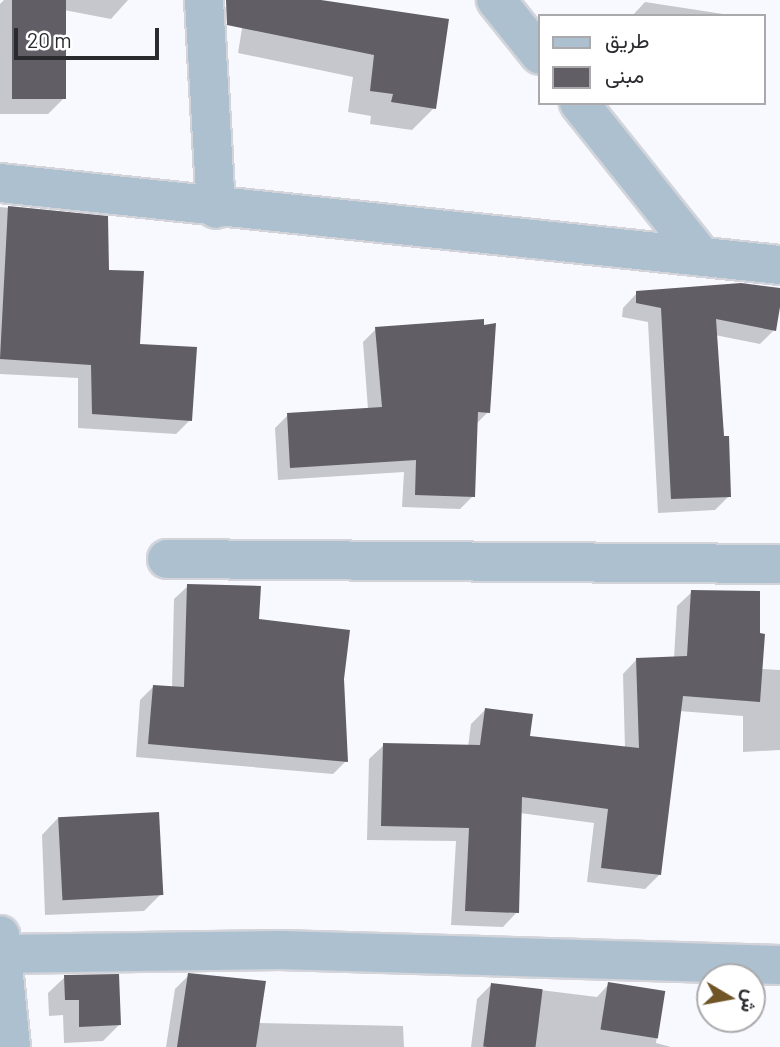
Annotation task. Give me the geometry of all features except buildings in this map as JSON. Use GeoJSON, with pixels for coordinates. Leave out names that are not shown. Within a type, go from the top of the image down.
{"type":"FeatureCollection","features":[{"type":"Feature","properties":{"kind":"street"},"geometry":{"type":"LineString","coordinates":[[204,0],[216,209]]}},
{"type":"Feature","properties":{"kind":"street"},"geometry":{"type":"LineString","coordinates":[[496,0],[538,52]]}},
{"type":"Feature","properties":{"kind":"street"},"geometry":{"type":"LineString","coordinates":[[581,105],[701,257]]}},
{"type":"Feature","properties":{"kind":"street"},"geometry":{"type":"LineString","coordinates":[[0,183],[216,209],[780,265]]}},
{"type":"Feature","properties":{"kind":"street"},"geometry":{"type":"LineString","coordinates":[[167,559],[780,564]]}},
{"type":"Feature","properties":{"kind":"street"},"geometry":{"type":"LineString","coordinates":[[12,1047],[0,948],[280,950],[780,965]]}}]}
